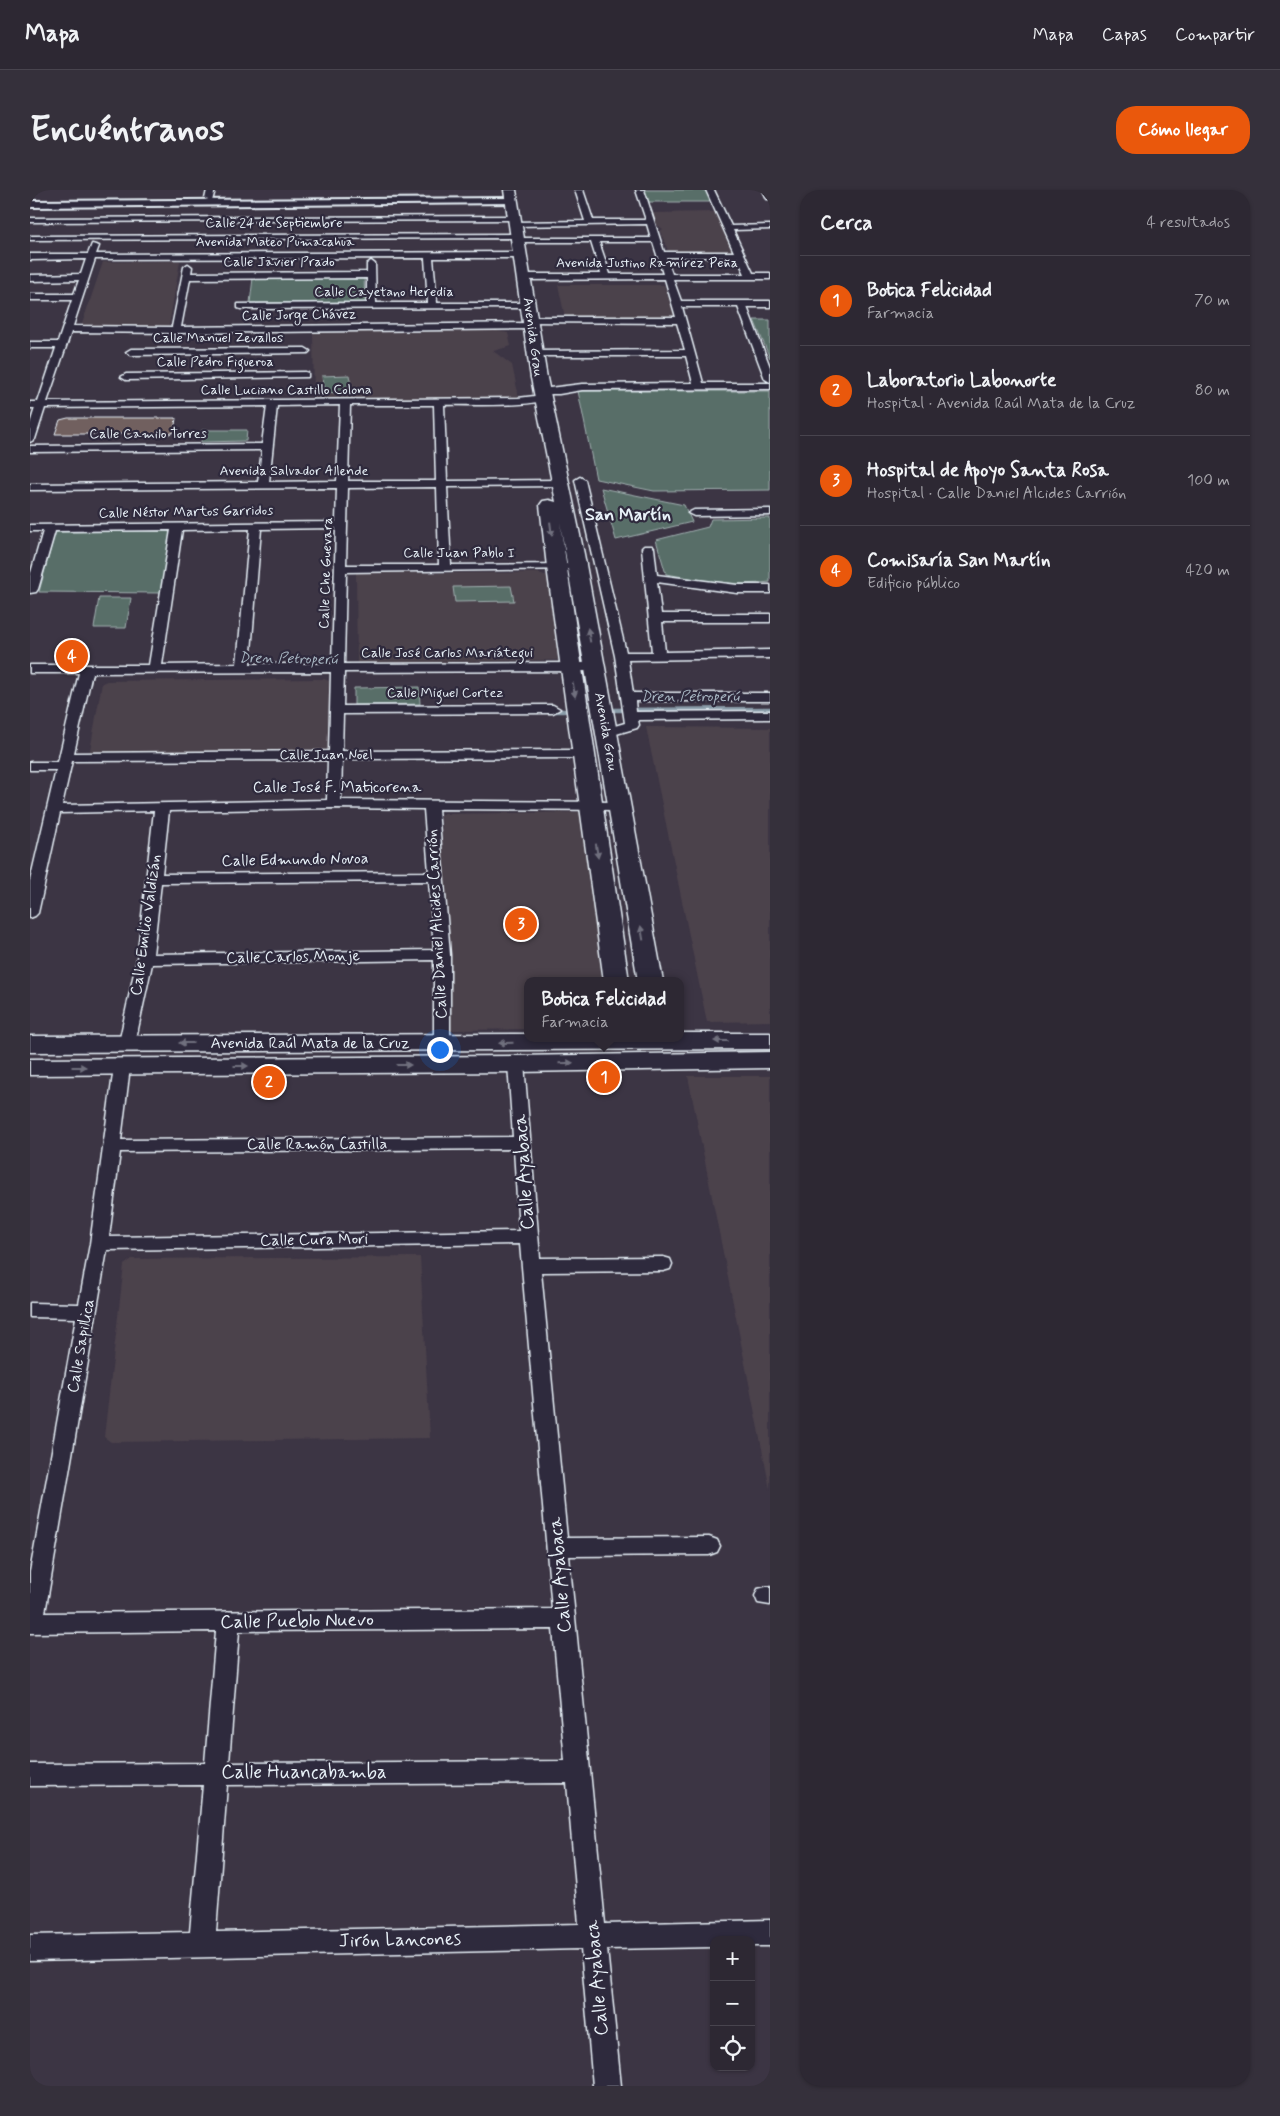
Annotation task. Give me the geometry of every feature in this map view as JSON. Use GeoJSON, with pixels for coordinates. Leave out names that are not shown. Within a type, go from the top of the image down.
{"type":"FeatureCollection","features":[{"type":"Feature","properties":{"kind":"main road","name":"Avenida Grau"},"geometry":{"type":"LineString","coordinates":[[512,197],[542,395],[577,567],[650,977]]}},
{"type":"Feature","properties":{"kind":"main road","name":"Avenida Grau"},"geometry":{"type":"LineString","coordinates":[[559,484],[548,504],[585,754],[590,806],[616,977]]}},
{"type":"Feature","properties":{"kind":"main road","name":"Avenida Raúl Mata de la Cruz"},"geometry":{"type":"LineString","coordinates":[[30,1067],[124,1055],[442,1044],[663,1047],[770,1041]]}},
{"type":"Feature","properties":{"kind":"main road","name":"Avenida Raúl Mata de la Cruz"},"geometry":{"type":"LineString","coordinates":[[30,1044],[124,1055],[516,1064],[627,1047]]}},
{"type":"Feature","properties":{"kind":"main road","name":"Avenida Raúl Mata de la Cruz"},"geometry":{"type":"LineString","coordinates":[[663,1047],[770,1060]]}},
{"type":"Feature","properties":{"kind":"street"},"geometry":{"type":"LineString","coordinates":[[176,330],[189,256],[198,219],[204,201],[211,190]]}},
{"type":"Feature","properties":{"kind":"street"},"geometry":{"type":"LineString","coordinates":[[579,190],[590,223]]}},
{"type":"Feature","properties":{"kind":"street"},"geometry":{"type":"LineString","coordinates":[[640,190],[662,255],[667,279],[677,304],[699,386]]}},
{"type":"Feature","properties":{"kind":"street"},"geometry":{"type":"LineString","coordinates":[[710,190],[750,276]]}},
{"type":"Feature","properties":{"kind":"street"},"geometry":{"type":"LineString","coordinates":[[766,190],[770,197]]}},
{"type":"Feature","properties":{"kind":"street"},"geometry":{"type":"LineString","coordinates":[[30,202],[370,201],[512,197]]}},
{"type":"Feature","properties":{"kind":"street"},"geometry":{"type":"LineString","coordinates":[[370,201],[372,306]]}},
{"type":"Feature","properties":{"kind":"street"},"geometry":{"type":"LineString","coordinates":[[30,439],[110,202]]}},
{"type":"Feature","properties":{"kind":"street"},"geometry":{"type":"LineString","coordinates":[[30,220],[370,219],[516,229],[594,240],[656,240]]}},
{"type":"Feature","properties":{"kind":"street"},"geometry":{"type":"LineString","coordinates":[[516,229],[590,223],[650,222]]}},
{"type":"Feature","properties":{"kind":"street"},"geometry":{"type":"LineString","coordinates":[[728,228],[770,227]]}},
{"type":"Feature","properties":{"kind":"street","name":"Calle 24 de Septiembre"},"geometry":{"type":"LineString","coordinates":[[30,238],[371,236],[516,229]]}},
{"type":"Feature","properties":{"kind":"street"},"geometry":{"type":"LineString","coordinates":[[594,240],[607,278]]}},
{"type":"Feature","properties":{"kind":"street"},"geometry":{"type":"LineString","coordinates":[[662,255],[741,254]]}},
{"type":"Feature","properties":{"kind":"street","name":"Avenida Mateo Pumacahua"},"geometry":{"type":"LineString","coordinates":[[30,257],[520,255]]}},
{"type":"Feature","properties":{"kind":"street"},"geometry":{"type":"LineString","coordinates":[[429,256],[433,305]]}},
{"type":"Feature","properties":{"kind":"street","name":"Calle Javier Prado"},"geometry":{"type":"LineString","coordinates":[[186,276],[243,280],[371,275]]}},
{"type":"Feature","properties":{"kind":"street","name":"Avenida Justino Ramírez Peña"},"geometry":{"type":"LineString","coordinates":[[525,280],[770,276]]}},
{"type":"Feature","properties":{"kind":"street"},"geometry":{"type":"LineString","coordinates":[[30,278],[84,277]]}},
{"type":"Feature","properties":{"kind":"street","name":"Avenida Justino Ramírez Peña"},"geometry":{"type":"LineString","coordinates":[[525,280],[607,278],[770,280]]}},
{"type":"Feature","properties":{"kind":"street"},"geometry":{"type":"LineString","coordinates":[[30,297],[78,296]]}},
{"type":"Feature","properties":{"kind":"street"},"geometry":{"type":"LineString","coordinates":[[677,304],[770,304]]}},
{"type":"Feature","properties":{"kind":"street"},"geometry":{"type":"LineString","coordinates":[[741,304],[766,361],[770,379]]}},
{"type":"Feature","properties":{"kind":"street","name":"Calle Cayetano Heredia"},"geometry":{"type":"LineString","coordinates":[[241,314],[372,306],[433,305],[529,317]]}},
{"type":"Feature","properties":{"kind":"street","name":"Calle Jorge Chávez"},"geometry":{"type":"LineString","coordinates":[[67,329],[128,366],[176,330],[241,314],[305,364],[529,317]]}},
{"type":"Feature","properties":{"kind":"street"},"geometry":{"type":"LineString","coordinates":[[529,317],[681,320]]}},
{"type":"Feature","properties":{"kind":"street"},"geometry":{"type":"LineString","coordinates":[[30,345],[61,345]]}},
{"type":"Feature","properties":{"kind":"street"},"geometry":{"type":"LineString","coordinates":[[535,354],[690,353]]}},
{"type":"Feature","properties":{"kind":"street","name":"Calle Pedro Figueroa"},"geometry":{"type":"LineString","coordinates":[[128,366],[305,364]]}},
{"type":"Feature","properties":{"kind":"street","name":"Calle Manuel Zevallos"},"geometry":{"type":"LineString","coordinates":[[128,366],[305,364]]}},
{"type":"Feature","properties":{"kind":"street","name":"Calle Luciano Castillo Colona"},"geometry":{"type":"LineString","coordinates":[[30,405],[41,406],[128,366],[272,404],[305,364],[345,403],[518,402],[582,387],[770,386]]}},
{"type":"Feature","properties":{"kind":"street"},"geometry":{"type":"LineString","coordinates":[[439,402],[445,568]]}},
{"type":"Feature","properties":{"kind":"street","name":"Calle Che Guevara"},"geometry":{"type":"LineString","coordinates":[[334,804],[345,403]]}},
{"type":"Feature","properties":{"kind":"street"},"geometry":{"type":"LineString","coordinates":[[263,486],[272,404]]}},
{"type":"Feature","properties":{"kind":"street","name":"Calle Camilo Torres"},"geometry":{"type":"LineString","coordinates":[[30,449],[267,447]]}},
{"type":"Feature","properties":{"kind":"street"},"geometry":{"type":"LineString","coordinates":[[580,480],[620,656],[632,725],[606,733]]}},
{"type":"Feature","properties":{"kind":"street","name":"Avenida Salvador Allende"},"geometry":{"type":"LineString","coordinates":[[30,487],[559,484]]}},
{"type":"Feature","properties":{"kind":"street"},"geometry":{"type":"LineString","coordinates":[[694,513],[770,512]]}},
{"type":"Feature","properties":{"kind":"street","name":"Calle Néstor Martos Garridos"},"geometry":{"type":"LineString","coordinates":[[30,528],[343,525]]}},
{"type":"Feature","properties":{"kind":"street"},"geometry":{"type":"LineString","coordinates":[[243,668],[256,526]]}},
{"type":"Feature","properties":{"kind":"street"},"geometry":{"type":"LineString","coordinates":[[155,668],[177,527]]}},
{"type":"Feature","properties":{"kind":"street"},"geometry":{"type":"LineString","coordinates":[[30,589],[32,589],[50,528]]}},
{"type":"Feature","properties":{"kind":"street"},"geometry":{"type":"LineString","coordinates":[[648,548],[659,656]]}},
{"type":"Feature","properties":{"kind":"street","name":"Calle Juan Pablo I"},"geometry":{"type":"LineString","coordinates":[[341,568],[577,567]]}},
{"type":"Feature","properties":{"kind":"street"},"geometry":{"type":"LineString","coordinates":[[652,578],[737,589],[770,589]]}},
{"type":"Feature","properties":{"kind":"street"},"geometry":{"type":"LineString","coordinates":[[656,618],[770,618]]}},
{"type":"Feature","properties":{"kind":"street"},"geometry":{"type":"LineString","coordinates":[[620,656],[770,654]]}},
{"type":"Feature","properties":{"kind":"street","name":"Calle José Carlos Mariátegui"},"geometry":{"type":"LineString","coordinates":[[30,669],[594,667]]}},
{"type":"Feature","properties":{"kind":"street"},"geometry":{"type":"LineString","coordinates":[[30,909],[55,809],[86,669]]}},
{"type":"Feature","properties":{"kind":"street"},"geometry":{"type":"LineString","coordinates":[[629,706],[770,696]]}},
{"type":"Feature","properties":{"kind":"street"},"geometry":{"type":"LineString","coordinates":[[629,706],[770,706]]}},
{"type":"Feature","properties":{"kind":"street"},"geometry":{"type":"LineString","coordinates":[[629,706],[770,715]]}},
{"type":"Feature","properties":{"kind":"street","name":"Calle Miguel Cortez"},"geometry":{"type":"LineString","coordinates":[[336,710],[553,709]]}},
{"type":"Feature","properties":{"kind":"street","name":"Calle Juan Noel"},"geometry":{"type":"LineString","coordinates":[[30,766],[66,761],[335,754],[585,754]]}},
{"type":"Feature","properties":{"kind":"street","name":"Calle José F. Maticorena"},"geometry":{"type":"LineString","coordinates":[[55,809],[334,804],[620,806]]}},
{"type":"Feature","properties":{"kind":"street","name":"Calle Daniel Alcides Carrión"},"geometry":{"type":"LineString","coordinates":[[431,804],[442,955],[442,1044]]}},
{"type":"Feature","properties":{"kind":"street","name":"Calle Emilio Valdizán"},"geometry":{"type":"LineString","coordinates":[[124,1055],[145,959],[162,807]]}},
{"type":"Feature","properties":{"kind":"street","name":"Calle Edmundo Novoa"},"geometry":{"type":"LineString","coordinates":[[154,879],[436,876]]}},
{"type":"Feature","properties":{"kind":"street","name":"Calle Carlos Monje"},"geometry":{"type":"LineString","coordinates":[[145,959],[442,955]]}},
{"type":"Feature","properties":{"kind":"street","name":"Calle Sapillica"},"geometry":{"type":"LineString","coordinates":[[31,1624],[99,1244],[124,1055]]}},
{"type":"Feature","properties":{"kind":"street","name":"Calle Ayabaca"},"geometry":{"type":"LineString","coordinates":[[516,1064],[531,1265],[607,2086]]}},
{"type":"Feature","properties":{"kind":"street","name":"Calle Ramón Castilla"},"geometry":{"type":"LineString","coordinates":[[112,1146],[522,1143]]}},
{"type":"Feature","properties":{"kind":"street","name":"Calle Cura Mori"},"geometry":{"type":"LineString","coordinates":[[99,1244],[529,1237]]}},
{"type":"Feature","properties":{"kind":"street"},"geometry":{"type":"LineString","coordinates":[[531,1265],[663,1264]]}},
{"type":"Feature","properties":{"kind":"street"},"geometry":{"type":"LineString","coordinates":[[30,1310],[87,1311]]}},
{"type":"Feature","properties":{"kind":"street"},"geometry":{"type":"LineString","coordinates":[[557,1547],[709,1546]]}},
{"type":"Feature","properties":{"kind":"street","name":"Calle Pueblo Nuevo"},"geometry":{"type":"LineString","coordinates":[[31,1624],[564,1619]]}},
{"type":"Feature","properties":{"kind":"street"},"geometry":{"type":"LineString","coordinates":[[202,1944],[228,1622]]}},
{"type":"Feature","properties":{"kind":"street","name":"Calle Huancabamba"},"geometry":{"type":"LineString","coordinates":[[30,1775],[216,1772],[578,1772]]}},
{"type":"Feature","properties":{"kind":"street","name":"Jirón Lancones"},"geometry":{"type":"LineString","coordinates":[[30,1948],[770,1933]]}},
{"type":"Feature","properties":{"kind":"shaded area"},"geometry":{"type":"Polygon","coordinates":[[[717,212],[737,252],[669,253],[660,231],[663,229],[657,225],[652,213],[717,212]]]}},
{"type":"Feature","properties":{"kind":"shaded area"},"geometry":{"type":"Polygon","coordinates":[[[180,261],[169,326],[81,327],[103,262],[180,261]]]}},
{"type":"Feature","properties":{"kind":"shaded area"},"geometry":{"type":"Polygon","coordinates":[[[558,285],[664,285],[675,316],[565,317],[558,285]]]}},
{"type":"Feature","properties":{"kind":"shaded area"},"geometry":{"type":"Polygon","coordinates":[[[498,331],[508,333],[511,346],[493,351],[512,365],[519,398],[314,398],[313,332],[498,331]]]}},
{"type":"Feature","properties":{"kind":"shaded area"},"geometry":{"type":"Polygon","coordinates":[[[356,573],[538,573],[548,576],[558,660],[357,663],[356,573]]]}},
{"type":"Feature","properties":{"kind":"shaded area"},"geometry":{"type":"Polygon","coordinates":[[[324,679],[329,681],[328,750],[325,752],[93,753],[90,751],[102,683],[107,681],[324,679]]]}},
{"type":"Feature","properties":{"kind":"shaded area"},"geometry":{"type":"Polygon","coordinates":[[[646,727],[770,728],[770,1021],[707,1022],[646,727]]]}},
{"type":"Feature","properties":{"kind":"shaded area"},"geometry":{"type":"Polygon","coordinates":[[[583,812],[602,977],[524,977],[524,1029],[451,1030],[441,814],[583,812]]]}},
{"type":"Feature","properties":{"kind":"shaded area"},"geometry":{"type":"Polygon","coordinates":[[[688,1076],[770,1076],[770,1489],[688,1076]]]}},
{"type":"Feature","properties":{"kind":"shaded area"},"geometry":{"type":"Polygon","coordinates":[[[420,1257],[430,1438],[111,1442],[104,1437],[124,1265],[132,1259],[420,1257]]]}},
{"type":"Feature","properties":{"kind":"green space"},"geometry":{"type":"Polygon","coordinates":[[[644,190],[706,190],[712,202],[648,202],[644,190]]]}},
{"type":"Feature","properties":{"kind":"green space"},"geometry":{"type":"Polygon","coordinates":[[[364,277],[365,302],[250,303],[253,278],[364,277]]]}},
{"type":"Feature","properties":{"kind":"green space"},"geometry":{"type":"Polygon","coordinates":[[[754,320],[770,320],[770,358],[754,320]]]}},
{"type":"Feature","properties":{"kind":"green space"},"geometry":{"type":"Polygon","coordinates":[[[349,375],[352,392],[324,393],[322,376],[349,375]]]}},
{"type":"Feature","properties":{"kind":"green space"},"geometry":{"type":"Polygon","coordinates":[[[578,391],[770,391],[770,490],[654,491],[596,479],[578,391]]]}},
{"type":"Feature","properties":{"kind":"green space"},"geometry":{"type":"Polygon","coordinates":[[[202,430],[247,430],[246,441],[201,442],[202,430]]]}},
{"type":"Feature","properties":{"kind":"green space"},"geometry":{"type":"Polygon","coordinates":[[[601,488],[684,505],[692,522],[616,540],[601,488]]]}},
{"type":"Feature","properties":{"kind":"green space"},"geometry":{"type":"Polygon","coordinates":[[[770,518],[770,582],[731,583],[666,574],[656,540],[708,527],[711,519],[770,518]]]}},
{"type":"Feature","properties":{"kind":"green space"},"geometry":{"type":"Polygon","coordinates":[[[167,531],[171,533],[161,593],[39,592],[55,532],[167,531]]]}},
{"type":"Feature","properties":{"kind":"green space"},"geometry":{"type":"Polygon","coordinates":[[[511,586],[514,601],[455,602],[453,587],[511,586]]]}},
{"type":"Feature","properties":{"kind":"green space"},"geometry":{"type":"Polygon","coordinates":[[[99,598],[131,598],[126,628],[94,628],[99,598]]]}},
{"type":"Feature","properties":{"kind":"green space"},"geometry":{"type":"Polygon","coordinates":[[[419,687],[420,704],[354,705],[354,688],[419,687]]]}},
{"type":"Feature","properties":{"kind":"building"},"geometry":{"type":"Polygon","coordinates":[[[68,418],[176,418],[174,432],[169,434],[55,434],[60,420],[68,418]]]}},
{"type":"Feature","properties":{"kind":"waterway","name":"Dren Petroperú"},"geometry":{"type":"LineString","coordinates":[[609,710],[770,709]]}},
{"type":"Feature","properties":{"kind":"waterway","name":"Dren Petroperú"},"geometry":{"type":"LineString","coordinates":[[552,711],[564,711]]}},
{"type":"Feature","properties":{"kind":"place","name":"Comisaría San Martín"},"geometry":{"type":"Point","coordinates":[72,656]}},
{"type":"Feature","properties":{"kind":"place","name":"Hospital de Apoyo Santa Rosa"},"geometry":{"type":"Point","coordinates":[521,924]}},
{"type":"Feature","properties":{"kind":"place","name":"Botica Felicidad"},"geometry":{"type":"Point","coordinates":[604,1077]}},
{"type":"Feature","properties":{"kind":"place","name":"Laboratorio Labonorte"},"geometry":{"type":"Point","coordinates":[269,1082]}},
{"type":"Feature","properties":{"kind":"district","name":"San Martín"},"geometry":{"type":"Point","coordinates":[628,515]}}]}
